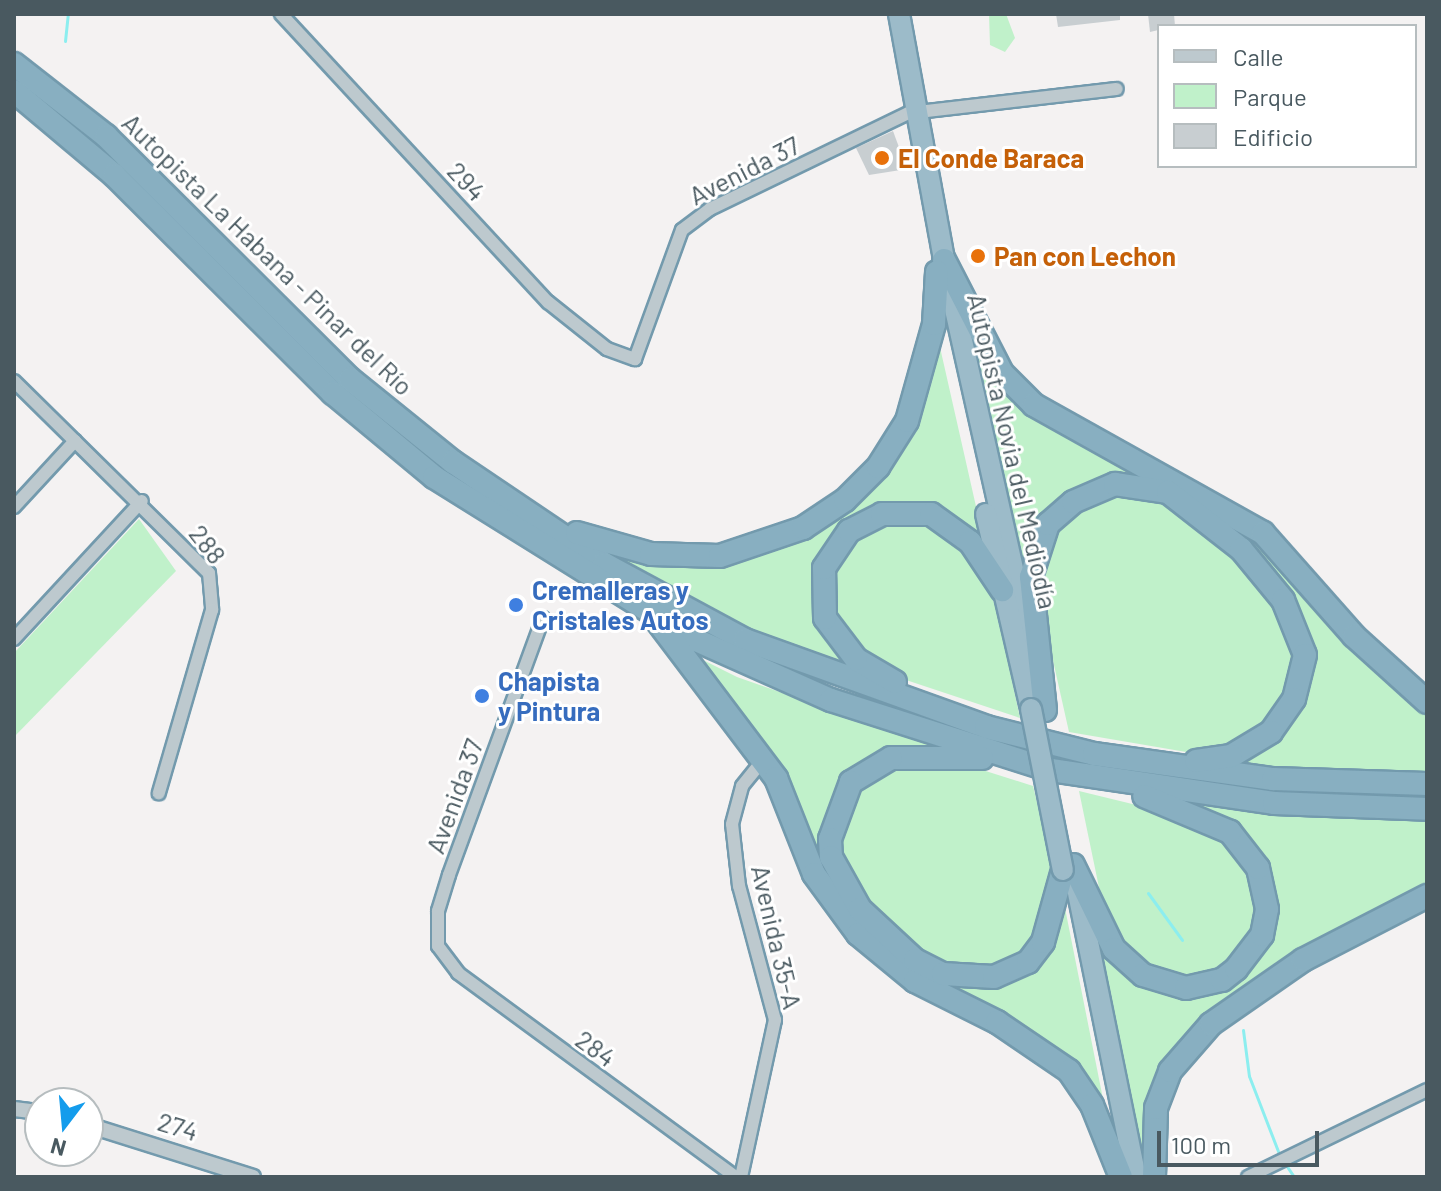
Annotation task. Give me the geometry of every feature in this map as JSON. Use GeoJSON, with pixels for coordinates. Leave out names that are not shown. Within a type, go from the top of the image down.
{"type":"FeatureCollection","features":[{"type":"Feature","properties":{"kind":"highway","name":"Autopista Novia del Mediodía"},"geometry":{"type":"LineString","coordinates":[[888,14],[914,112]]}},
{"type":"Feature","properties":{"kind":"highway","name":"Autopista Novia del Mediodía"},"geometry":{"type":"LineString","coordinates":[[899,14],[940,266],[1002,590],[1038,710]]}},
{"type":"Feature","properties":{"kind":"highway","name":"Autopista La Habana - Pinar del Río"},"geometry":{"type":"LineString","coordinates":[[14,64],[106,136],[350,379],[453,462],[604,564],[745,640],[986,727],[1094,754],[1273,779],[1427,784]]}},
{"type":"Feature","properties":{"kind":"highway","name":"Autopista La Habana - Pinar del Río"},"geometry":{"type":"LineString","coordinates":[[14,91],[90,153],[333,393],[434,477],[653,615],[743,663],[831,700],[1026,763],[1094,779],[1274,803],[1427,809]]}},
{"type":"Feature","properties":{"kind":"highway","name":"Autopista Novia del Mediodía"},"geometry":{"type":"LineString","coordinates":[[940,266],[1038,710]]}},
{"type":"Feature","properties":{"kind":"highway"},"geometry":{"type":"LineString","coordinates":[[453,462],[604,545],[651,554],[720,556],[765,545],[845,500],[885,455],[907,421],[924,368],[940,266]]}},
{"type":"Feature","properties":{"kind":"highway"},"geometry":{"type":"LineString","coordinates":[[940,266],[1002,373],[1034,405],[1263,533],[1354,636],[1427,702]]}},
{"type":"Feature","properties":{"kind":"highway"},"geometry":{"type":"LineString","coordinates":[[1094,754],[1190,761],[1231,756],[1271,732],[1294,699],[1305,655],[1290,613],[1241,549],[1184,500],[1150,486],[1115,484],[1080,498],[1048,524],[1031,577],[1038,710],[1122,1177]]}},
{"type":"Feature","properties":{"kind":"highway"},"geometry":{"type":"LineString","coordinates":[[986,727],[856,659],[835,639],[821,593],[824,568],[849,531],[882,514],[915,511],[961,533],[1002,590]]}},
{"type":"Feature","properties":{"kind":"highway"},"geometry":{"type":"LineString","coordinates":[[653,615],[776,778],[814,874],[858,934],[915,981],[997,1022],[1069,1071],[1092,1105],[1122,1177]]}},
{"type":"Feature","properties":{"kind":"highway"},"geometry":{"type":"LineString","coordinates":[[1026,763],[924,754],[875,764],[842,794],[832,822],[831,857],[860,909],[889,938],[915,960],[968,980],[1028,962],[1054,920],[1068,868]]}},
{"type":"Feature","properties":{"kind":"highway"},"geometry":{"type":"LineString","coordinates":[[1068,868],[1114,949],[1157,981],[1186,988],[1222,980],[1262,935],[1263,882],[1230,832],[1205,816],[1094,779]]}},
{"type":"Feature","properties":{"kind":"highway"},"geometry":{"type":"LineString","coordinates":[[1068,868],[1136,1177]]}},
{"type":"Feature","properties":{"kind":"highway"},"geometry":{"type":"LineString","coordinates":[[1154,1177],[1156,1108],[1170,1071],[1211,1024],[1303,960],[1427,896]]}},
{"type":"Feature","properties":{"kind":"street","name":"294"},"geometry":{"type":"LineString","coordinates":[[281,14],[548,302],[607,349],[635,359]]}},
{"type":"Feature","properties":{"kind":"street","name":"Avenida 37"},"geometry":{"type":"LineString","coordinates":[[635,359],[682,230],[710,209],[914,112],[1117,89]]}},
{"type":"Feature","properties":{"kind":"street","name":"288"},"geometry":{"type":"LineString","coordinates":[[14,381],[142,501],[209,573],[213,590],[159,793]]}},
{"type":"Feature","properties":{"kind":"street"},"geometry":{"type":"LineString","coordinates":[[14,507],[75,441]]}},
{"type":"Feature","properties":{"kind":"street"},"geometry":{"type":"LineString","coordinates":[[14,639],[142,501]]}},
{"type":"Feature","properties":{"kind":"street","name":"Avenida 37"},"geometry":{"type":"LineString","coordinates":[[438,946],[438,911],[449,875],[543,618]]}},
{"type":"Feature","properties":{"kind":"street","name":"Avenida 35-A"},"geometry":{"type":"LineString","coordinates":[[739,1177],[775,1020],[739,886],[732,824],[742,786],[763,760]]}},
{"type":"Feature","properties":{"kind":"street","name":"284"},"geometry":{"type":"LineString","coordinates":[[438,946],[458,973],[739,1177]]}},
{"type":"Feature","properties":{"kind":"street"},"geometry":{"type":"LineString","coordinates":[[1248,1177],[1427,1090]]}},
{"type":"Feature","properties":{"kind":"street","name":"274"},"geometry":{"type":"LineString","coordinates":[[104,1130],[253,1177]]}},
{"type":"Feature","properties":{"kind":"green space"},"geometry":{"type":"Polygon","coordinates":[[[989,14],[1006,14],[1015,38],[1005,52],[990,45],[989,14]]]}},
{"type":"Feature","properties":{"kind":"green space"},"geometry":{"type":"Polygon","coordinates":[[[937,334],[987,555],[955,521],[860,516],[815,601],[876,679],[747,630],[619,561],[733,560],[874,482],[937,334]]]}},
{"type":"Feature","properties":{"kind":"green space"},"geometry":{"type":"Polygon","coordinates":[[[970,335],[991,367],[1247,530],[1427,705],[1427,775],[1229,765],[1305,690],[1291,601],[1153,483],[1073,498],[1026,594],[970,335]]]}},
{"type":"Feature","properties":{"kind":"green space"},"geometry":{"type":"Polygon","coordinates":[[[1121,490],[1162,496],[1243,562],[1277,604],[1293,636],[1295,681],[1260,735],[1198,754],[1069,732],[1039,598],[1049,536],[1067,514],[1121,490]]]}},
{"type":"Feature","properties":{"kind":"green space"},"geometry":{"type":"Polygon","coordinates":[[[909,516],[949,530],[986,577],[1017,677],[1012,680],[1020,718],[903,679],[868,660],[833,621],[831,568],[860,529],[909,516]]]}},
{"type":"Feature","properties":{"kind":"green space"},"geometry":{"type":"Polygon","coordinates":[[[139,519],[176,571],[14,737],[14,653],[139,519]]]}},
{"type":"Feature","properties":{"kind":"green space"},"geometry":{"type":"Polygon","coordinates":[[[681,649],[737,677],[948,751],[900,751],[840,789],[823,843],[909,962],[1019,977],[1063,898],[1107,1119],[1089,1091],[909,969],[829,884],[807,829],[681,649]]]}},
{"type":"Feature","properties":{"kind":"green space"},"geometry":{"type":"Polygon","coordinates":[[[954,761],[1033,786],[1051,859],[1053,902],[1026,954],[1006,967],[953,970],[892,933],[843,869],[836,824],[845,800],[879,769],[954,761]]]}},
{"type":"Feature","properties":{"kind":"green space"},"geometry":{"type":"Polygon","coordinates":[[[1079,791],[1202,821],[1228,837],[1259,888],[1259,927],[1239,960],[1195,981],[1150,972],[1107,926],[1079,791]]]}},
{"type":"Feature","properties":{"kind":"green space"},"geometry":{"type":"Polygon","coordinates":[[[1189,802],[1427,820],[1427,891],[1302,957],[1164,1070],[1148,1177],[1095,929],[1123,967],[1222,985],[1273,910],[1211,815],[1189,802]]]}},
{"type":"Feature","properties":{"kind":"building"},"geometry":{"type":"Polygon","coordinates":[[[1056,14],[1120,14],[1120,20],[1058,27],[1056,14]]]}},
{"type":"Feature","properties":{"kind":"building"},"geometry":{"type":"Polygon","coordinates":[[[1148,14],[1174,14],[1175,24],[1157,24],[1157,30],[1150,32],[1148,14]]]}},
{"type":"Feature","properties":{"kind":"building","name":"El Conde Baraca"},"geometry":{"type":"Polygon","coordinates":[[[893,131],[907,169],[869,175],[856,148],[893,131]]]}},
{"type":"Feature","properties":{"kind":"waterway"},"geometry":{"type":"LineString","coordinates":[[65,41],[68,14]]}},
{"type":"Feature","properties":{"kind":"waterway"},"geometry":{"type":"LineString","coordinates":[[1148,893],[1182,940]]}},
{"type":"Feature","properties":{"kind":"waterway"},"geometry":{"type":"LineString","coordinates":[[1243,1030],[1249,1076],[1281,1159]]}},
{"type":"Feature","properties":{"kind":"waterway"},"geometry":{"type":"LineString","coordinates":[[1286,1165],[1294,1177]]}},
{"type":"Feature","properties":{"kind":"place","name":"El Conde Baraca"},"geometry":{"type":"Point","coordinates":[882,158]}},
{"type":"Feature","properties":{"kind":"place","name":"Pan con Lechon"},"geometry":{"type":"Point","coordinates":[978,256]}},
{"type":"Feature","properties":{"kind":"place","name":"Cremalleras y Cristales Autos"},"geometry":{"type":"Point","coordinates":[516,605]}},
{"type":"Feature","properties":{"kind":"place","name":"Chapista y Pintura"},"geometry":{"type":"Point","coordinates":[482,696]}}]}
